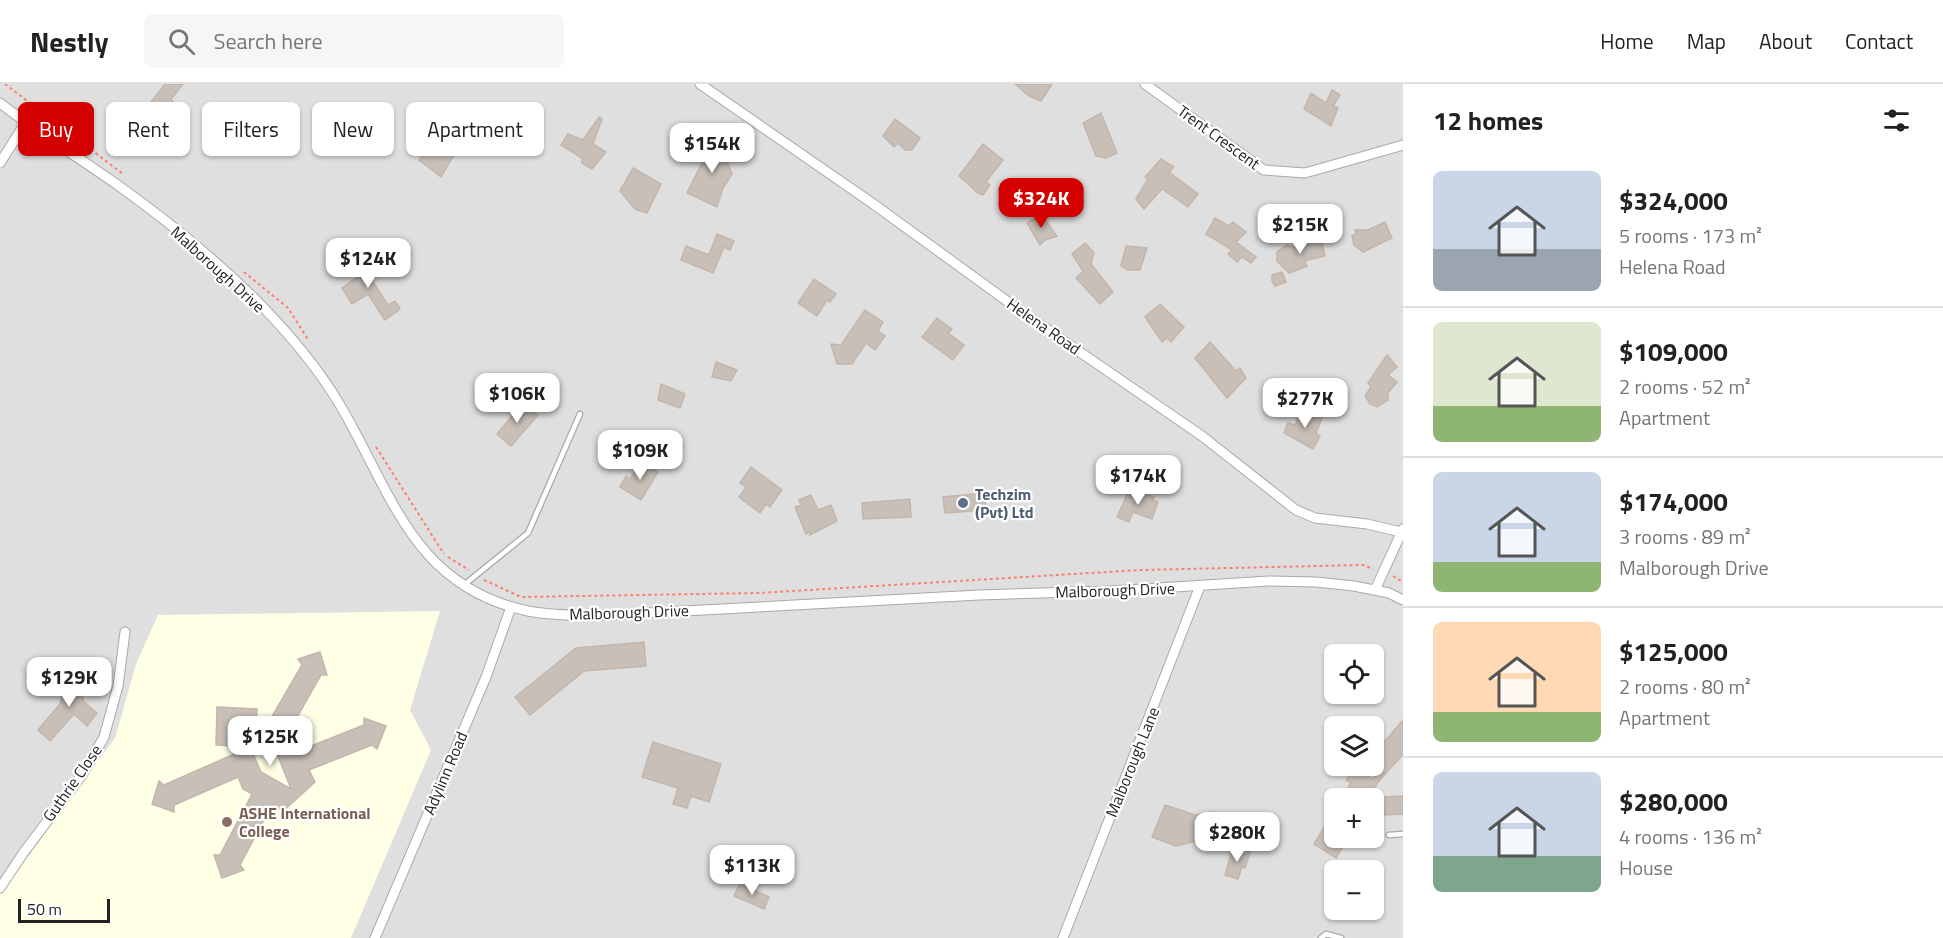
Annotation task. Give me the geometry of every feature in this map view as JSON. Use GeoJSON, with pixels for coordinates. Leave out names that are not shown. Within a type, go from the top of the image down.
{"type":"FeatureCollection","features":[{"type":"Feature","properties":{"kind":"street","name":"Helena Road"},"geometry":{"type":"LineString","coordinates":[[700,84],[862,196],[1029,317],[1202,436],[1296,510],[1315,518],[1402,530]]}},
{"type":"Feature","properties":{"kind":"street","name":"Trent Crescent"},"geometry":{"type":"LineString","coordinates":[[1145,84],[1264,170],[1305,172],[1403,145]]}},
{"type":"Feature","properties":{"kind":"street","name":"Malborough Drive"},"geometry":{"type":"LineString","coordinates":[[0,103],[18,116]]}},
{"type":"Feature","properties":{"kind":"street"},"geometry":{"type":"LineString","coordinates":[[0,163],[18,135]]}},
{"type":"Feature","properties":{"kind":"street","name":"Malborough Drive"},"geometry":{"type":"LineString","coordinates":[[75,156],[188,240],[253,297],[326,385],[344,412],[400,519],[413,538],[435,564],[464,585],[511,607],[530,612],[591,616],[1269,581],[1316,582],[1375,590]]}},
{"type":"Feature","properties":{"kind":"street"},"geometry":{"type":"LineString","coordinates":[[1402,530],[1375,590],[1389,593],[1403,600]]}},
{"type":"Feature","properties":{"kind":"street","name":"Malborough Lane"},"geometry":{"type":"LineString","coordinates":[[1063,938],[1200,586]]}},
{"type":"Feature","properties":{"kind":"street","name":"Adylinn Road"},"geometry":{"type":"LineString","coordinates":[[375,938],[489,670],[511,607]]}},
{"type":"Feature","properties":{"kind":"street","name":"Guthrie Close"},"geometry":{"type":"LineString","coordinates":[[0,888],[94,756],[104,737],[118,686],[125,632]]}},
{"type":"Feature","properties":{"kind":"lane"},"geometry":{"type":"LineString","coordinates":[[464,585],[524,537],[531,528],[580,414]]}},
{"type":"Feature","properties":{"kind":"lane"},"geometry":{"type":"LineString","coordinates":[[1389,835],[1403,834]]}},
{"type":"Feature","properties":{"kind":"lane"},"geometry":{"type":"LineString","coordinates":[[1321,938],[1326,934],[1341,938]]}},
{"type":"Feature","properties":{"kind":"path"},"geometry":{"type":"LineString","coordinates":[[5,84],[123,174]]}},
{"type":"Feature","properties":{"kind":"path"},"geometry":{"type":"LineString","coordinates":[[242,271],[288,308],[313,348]]}},
{"type":"Feature","properties":{"kind":"path"},"geometry":{"type":"LineString","coordinates":[[376,447],[444,555],[521,597],[759,593],[1140,570],[1363,566],[1403,582]]}},
{"type":"Feature","properties":{"kind":"shaded area"},"geometry":{"type":"Polygon","coordinates":[[[0,84],[1403,84],[1403,938],[0,938],[0,84]]]}},
{"type":"Feature","properties":{"kind":"shaded area","name":"ASHE International College"},"geometry":{"type":"Polygon","coordinates":[[[440,611],[410,710],[431,750],[351,938],[0,938],[0,895],[115,738],[136,664],[158,615],[440,611]]]}},
{"type":"Feature","properties":{"kind":"building"},"geometry":{"type":"Polygon","coordinates":[[[165,84],[183,84],[171,99],[173,102],[151,102],[165,84]]]}},
{"type":"Feature","properties":{"kind":"building"},"geometry":{"type":"Polygon","coordinates":[[[1015,84],[1052,84],[1041,101],[1029,96],[1015,84]]]}},
{"type":"Feature","properties":{"kind":"building"},"geometry":{"type":"Polygon","coordinates":[[[1332,90],[1340,95],[1333,106],[1338,108],[1331,126],[1304,109],[1311,93],[1326,103],[1332,90]]]}},
{"type":"Feature","properties":{"kind":"building"},"geometry":{"type":"Polygon","coordinates":[[[1101,113],[1117,153],[1106,158],[1096,156],[1083,123],[1101,113]]]}},
{"type":"Feature","properties":{"kind":"building"},"geometry":{"type":"Polygon","coordinates":[[[599,117],[602,119],[593,144],[606,152],[592,169],[582,163],[582,158],[561,145],[568,134],[583,140],[599,117]]]}},
{"type":"Feature","properties":{"kind":"building"},"geometry":{"type":"Polygon","coordinates":[[[895,119],[920,138],[912,150],[905,150],[898,143],[894,147],[883,136],[895,119]]]}},
{"type":"Feature","properties":{"kind":"building"},"geometry":{"type":"Polygon","coordinates":[[[715,137],[729,142],[726,159],[732,174],[723,188],[717,207],[687,193],[715,137]]]}},
{"type":"Feature","properties":{"kind":"building"},"geometry":{"type":"Polygon","coordinates":[[[983,144],[1003,160],[986,182],[990,185],[983,195],[959,176],[983,144]]]}},
{"type":"Feature","properties":{"kind":"building"},"geometry":{"type":"Polygon","coordinates":[[[422,156],[453,156],[441,177],[419,160],[422,156]]]}},
{"type":"Feature","properties":{"kind":"building"},"geometry":{"type":"Polygon","coordinates":[[[1161,159],[1174,167],[1169,172],[1198,194],[1188,207],[1162,189],[1144,209],[1136,199],[1148,179],[1145,177],[1161,159]]]}},
{"type":"Feature","properties":{"kind":"building"},"geometry":{"type":"Polygon","coordinates":[[[633,168],[661,184],[647,213],[635,209],[620,191],[633,168]]]}},
{"type":"Feature","properties":{"kind":"building"},"geometry":{"type":"Polygon","coordinates":[[[1041,214],[1057,236],[1045,240],[1040,245],[1027,223],[1041,214]]]}},
{"type":"Feature","properties":{"kind":"building"},"geometry":{"type":"Polygon","coordinates":[[[1215,218],[1229,226],[1233,222],[1246,232],[1236,242],[1256,257],[1251,263],[1242,257],[1237,262],[1228,254],[1232,250],[1206,234],[1215,218]]]}},
{"type":"Feature","properties":{"kind":"building"},"geometry":{"type":"Polygon","coordinates":[[[1385,222],[1392,238],[1363,252],[1354,245],[1352,236],[1356,234],[1355,230],[1368,230],[1385,222]]]}},
{"type":"Feature","properties":{"kind":"building"},"geometry":{"type":"Polygon","coordinates":[[[717,234],[734,241],[730,250],[724,247],[713,273],[681,260],[686,246],[709,255],[717,234]]]}},
{"type":"Feature","properties":{"kind":"building"},"geometry":{"type":"Polygon","coordinates":[[[1321,239],[1325,256],[1304,261],[1307,266],[1289,273],[1277,261],[1277,252],[1287,245],[1292,247],[1321,239]]]}},
{"type":"Feature","properties":{"kind":"building"},"geometry":{"type":"Polygon","coordinates":[[[1085,243],[1094,253],[1091,264],[1113,292],[1100,304],[1076,278],[1083,271],[1072,254],[1085,243]]]}},
{"type":"Feature","properties":{"kind":"building"},"geometry":{"type":"Polygon","coordinates":[[[1126,246],[1147,248],[1140,270],[1128,270],[1121,266],[1126,246]]]}},
{"type":"Feature","properties":{"kind":"building"},"geometry":{"type":"Polygon","coordinates":[[[363,255],[373,271],[369,276],[388,305],[395,301],[400,309],[385,320],[368,294],[352,304],[342,288],[360,275],[352,263],[363,255]]]}},
{"type":"Feature","properties":{"kind":"building"},"geometry":{"type":"Polygon","coordinates":[[[1282,272],[1286,282],[1275,286],[1272,275],[1282,272]]]}},
{"type":"Feature","properties":{"kind":"building"},"geometry":{"type":"Polygon","coordinates":[[[814,279],[836,294],[830,302],[827,300],[817,316],[798,303],[814,279]]]}},
{"type":"Feature","properties":{"kind":"building"},"geometry":{"type":"Polygon","coordinates":[[[1160,304],[1184,327],[1171,342],[1167,338],[1162,342],[1145,317],[1160,304]]]}},
{"type":"Feature","properties":{"kind":"building"},"geometry":{"type":"Polygon","coordinates":[[[865,310],[883,322],[878,331],[885,336],[875,350],[866,343],[852,364],[837,364],[831,344],[841,345],[865,310]]]}},
{"type":"Feature","properties":{"kind":"building"},"geometry":{"type":"Polygon","coordinates":[[[937,318],[952,329],[948,333],[964,345],[953,360],[922,337],[937,318]]]}},
{"type":"Feature","properties":{"kind":"building"},"geometry":{"type":"Polygon","coordinates":[[[1210,342],[1236,371],[1240,368],[1246,378],[1227,398],[1195,358],[1210,342]]]}},
{"type":"Feature","properties":{"kind":"building"},"geometry":{"type":"Polygon","coordinates":[[[1387,355],[1397,367],[1388,375],[1397,382],[1388,393],[1388,400],[1377,407],[1370,404],[1365,396],[1371,387],[1368,383],[1387,355]]]}},
{"type":"Feature","properties":{"kind":"building"},"geometry":{"type":"Polygon","coordinates":[[[716,362],[737,370],[731,381],[712,377],[716,362]]]}},
{"type":"Feature","properties":{"kind":"building"},"geometry":{"type":"Polygon","coordinates":[[[661,384],[685,394],[680,408],[658,400],[661,384]]]}},
{"type":"Feature","properties":{"kind":"building"},"geometry":{"type":"Polygon","coordinates":[[[523,403],[538,415],[511,446],[497,434],[523,403]]]}},
{"type":"Feature","properties":{"kind":"building"},"geometry":{"type":"Polygon","coordinates":[[[1301,411],[1323,416],[1316,433],[1320,436],[1313,449],[1284,433],[1288,423],[1295,425],[1301,411]]]}},
{"type":"Feature","properties":{"kind":"building"},"geometry":{"type":"Polygon","coordinates":[[[641,461],[658,472],[641,500],[620,487],[626,476],[630,479],[641,461]]]}},
{"type":"Feature","properties":{"kind":"building"},"geometry":{"type":"Polygon","coordinates":[[[751,467],[782,490],[770,507],[766,504],[760,513],[739,497],[746,487],[740,483],[751,467]]]}},
{"type":"Feature","properties":{"kind":"building"},"geometry":{"type":"Polygon","coordinates":[[[1141,491],[1154,497],[1152,500],[1158,502],[1152,519],[1133,512],[1129,522],[1117,517],[1128,492],[1139,497],[1141,491]]]}},
{"type":"Feature","properties":{"kind":"building"},"geometry":{"type":"Polygon","coordinates":[[[985,493],[986,510],[945,513],[943,497],[985,493]]]}},
{"type":"Feature","properties":{"kind":"building"},"geometry":{"type":"Polygon","coordinates":[[[811,495],[818,510],[831,505],[837,521],[810,535],[810,532],[806,534],[795,507],[801,505],[799,500],[811,495]]]}},
{"type":"Feature","properties":{"kind":"building"},"geometry":{"type":"Polygon","coordinates":[[[910,499],[911,517],[863,519],[862,503],[910,499]]]}},
{"type":"Feature","properties":{"kind":"building"},"geometry":{"type":"Polygon","coordinates":[[[644,642],[646,666],[584,671],[530,715],[515,697],[576,648],[644,642]]]}},
{"type":"Feature","properties":{"kind":"building"},"geometry":{"type":"Polygon","coordinates":[[[320,652],[327,675],[321,675],[287,735],[297,741],[301,750],[364,725],[364,718],[386,726],[377,749],[372,745],[309,770],[315,782],[283,811],[272,805],[240,865],[244,870],[222,878],[214,855],[220,855],[252,794],[243,789],[238,777],[174,805],[174,812],[152,804],[159,781],[164,785],[250,747],[261,772],[291,789],[278,756],[257,742],[302,665],[298,659],[320,652]]]}},
{"type":"Feature","properties":{"kind":"building"},"geometry":{"type":"Polygon","coordinates":[[[81,674],[83,701],[97,713],[87,726],[74,714],[50,741],[38,730],[60,704],[68,675],[81,674]]]}},
{"type":"Feature","properties":{"kind":"building"},"geometry":{"type":"Polygon","coordinates":[[[217,707],[257,709],[255,741],[245,735],[250,747],[216,745],[217,707]]]}},
{"type":"Feature","properties":{"kind":"building"},"geometry":{"type":"Polygon","coordinates":[[[1403,720],[1403,754],[1384,775],[1384,742],[1403,720]]]}},
{"type":"Feature","properties":{"kind":"building"},"geometry":{"type":"Polygon","coordinates":[[[653,742],[721,764],[709,802],[691,796],[687,808],[673,804],[678,788],[642,777],[653,742]]]}},
{"type":"Feature","properties":{"kind":"building"},"geometry":{"type":"Polygon","coordinates":[[[1349,776],[1367,776],[1374,780],[1374,776],[1383,776],[1375,788],[1348,788],[1351,783],[1346,780],[1349,776]]]}},
{"type":"Feature","properties":{"kind":"building"},"geometry":{"type":"Polygon","coordinates":[[[1403,796],[1403,814],[1384,815],[1384,797],[1403,796]]]}},
{"type":"Feature","properties":{"kind":"building"},"geometry":{"type":"Polygon","coordinates":[[[1165,805],[1195,815],[1214,812],[1220,835],[1176,846],[1152,837],[1165,805]]]}},
{"type":"Feature","properties":{"kind":"building"},"geometry":{"type":"Polygon","coordinates":[[[1324,827],[1324,848],[1342,848],[1336,858],[1314,844],[1324,827]]]}},
{"type":"Feature","properties":{"kind":"building"},"geometry":{"type":"Polygon","coordinates":[[[1233,847],[1250,852],[1245,868],[1242,867],[1238,879],[1225,875],[1233,847]]]}},
{"type":"Feature","properties":{"kind":"building"},"geometry":{"type":"Polygon","coordinates":[[[740,884],[769,897],[764,909],[734,896],[740,884]]]}},
{"type":"Feature","properties":{"kind":"place","name":"Techzim (Pvt) Ltd"},"geometry":{"type":"Point","coordinates":[963,503]}},
{"type":"Feature","properties":{"kind":"place","name":"ASHE International College"},"geometry":{"type":"Point","coordinates":[227,822]}}]}
